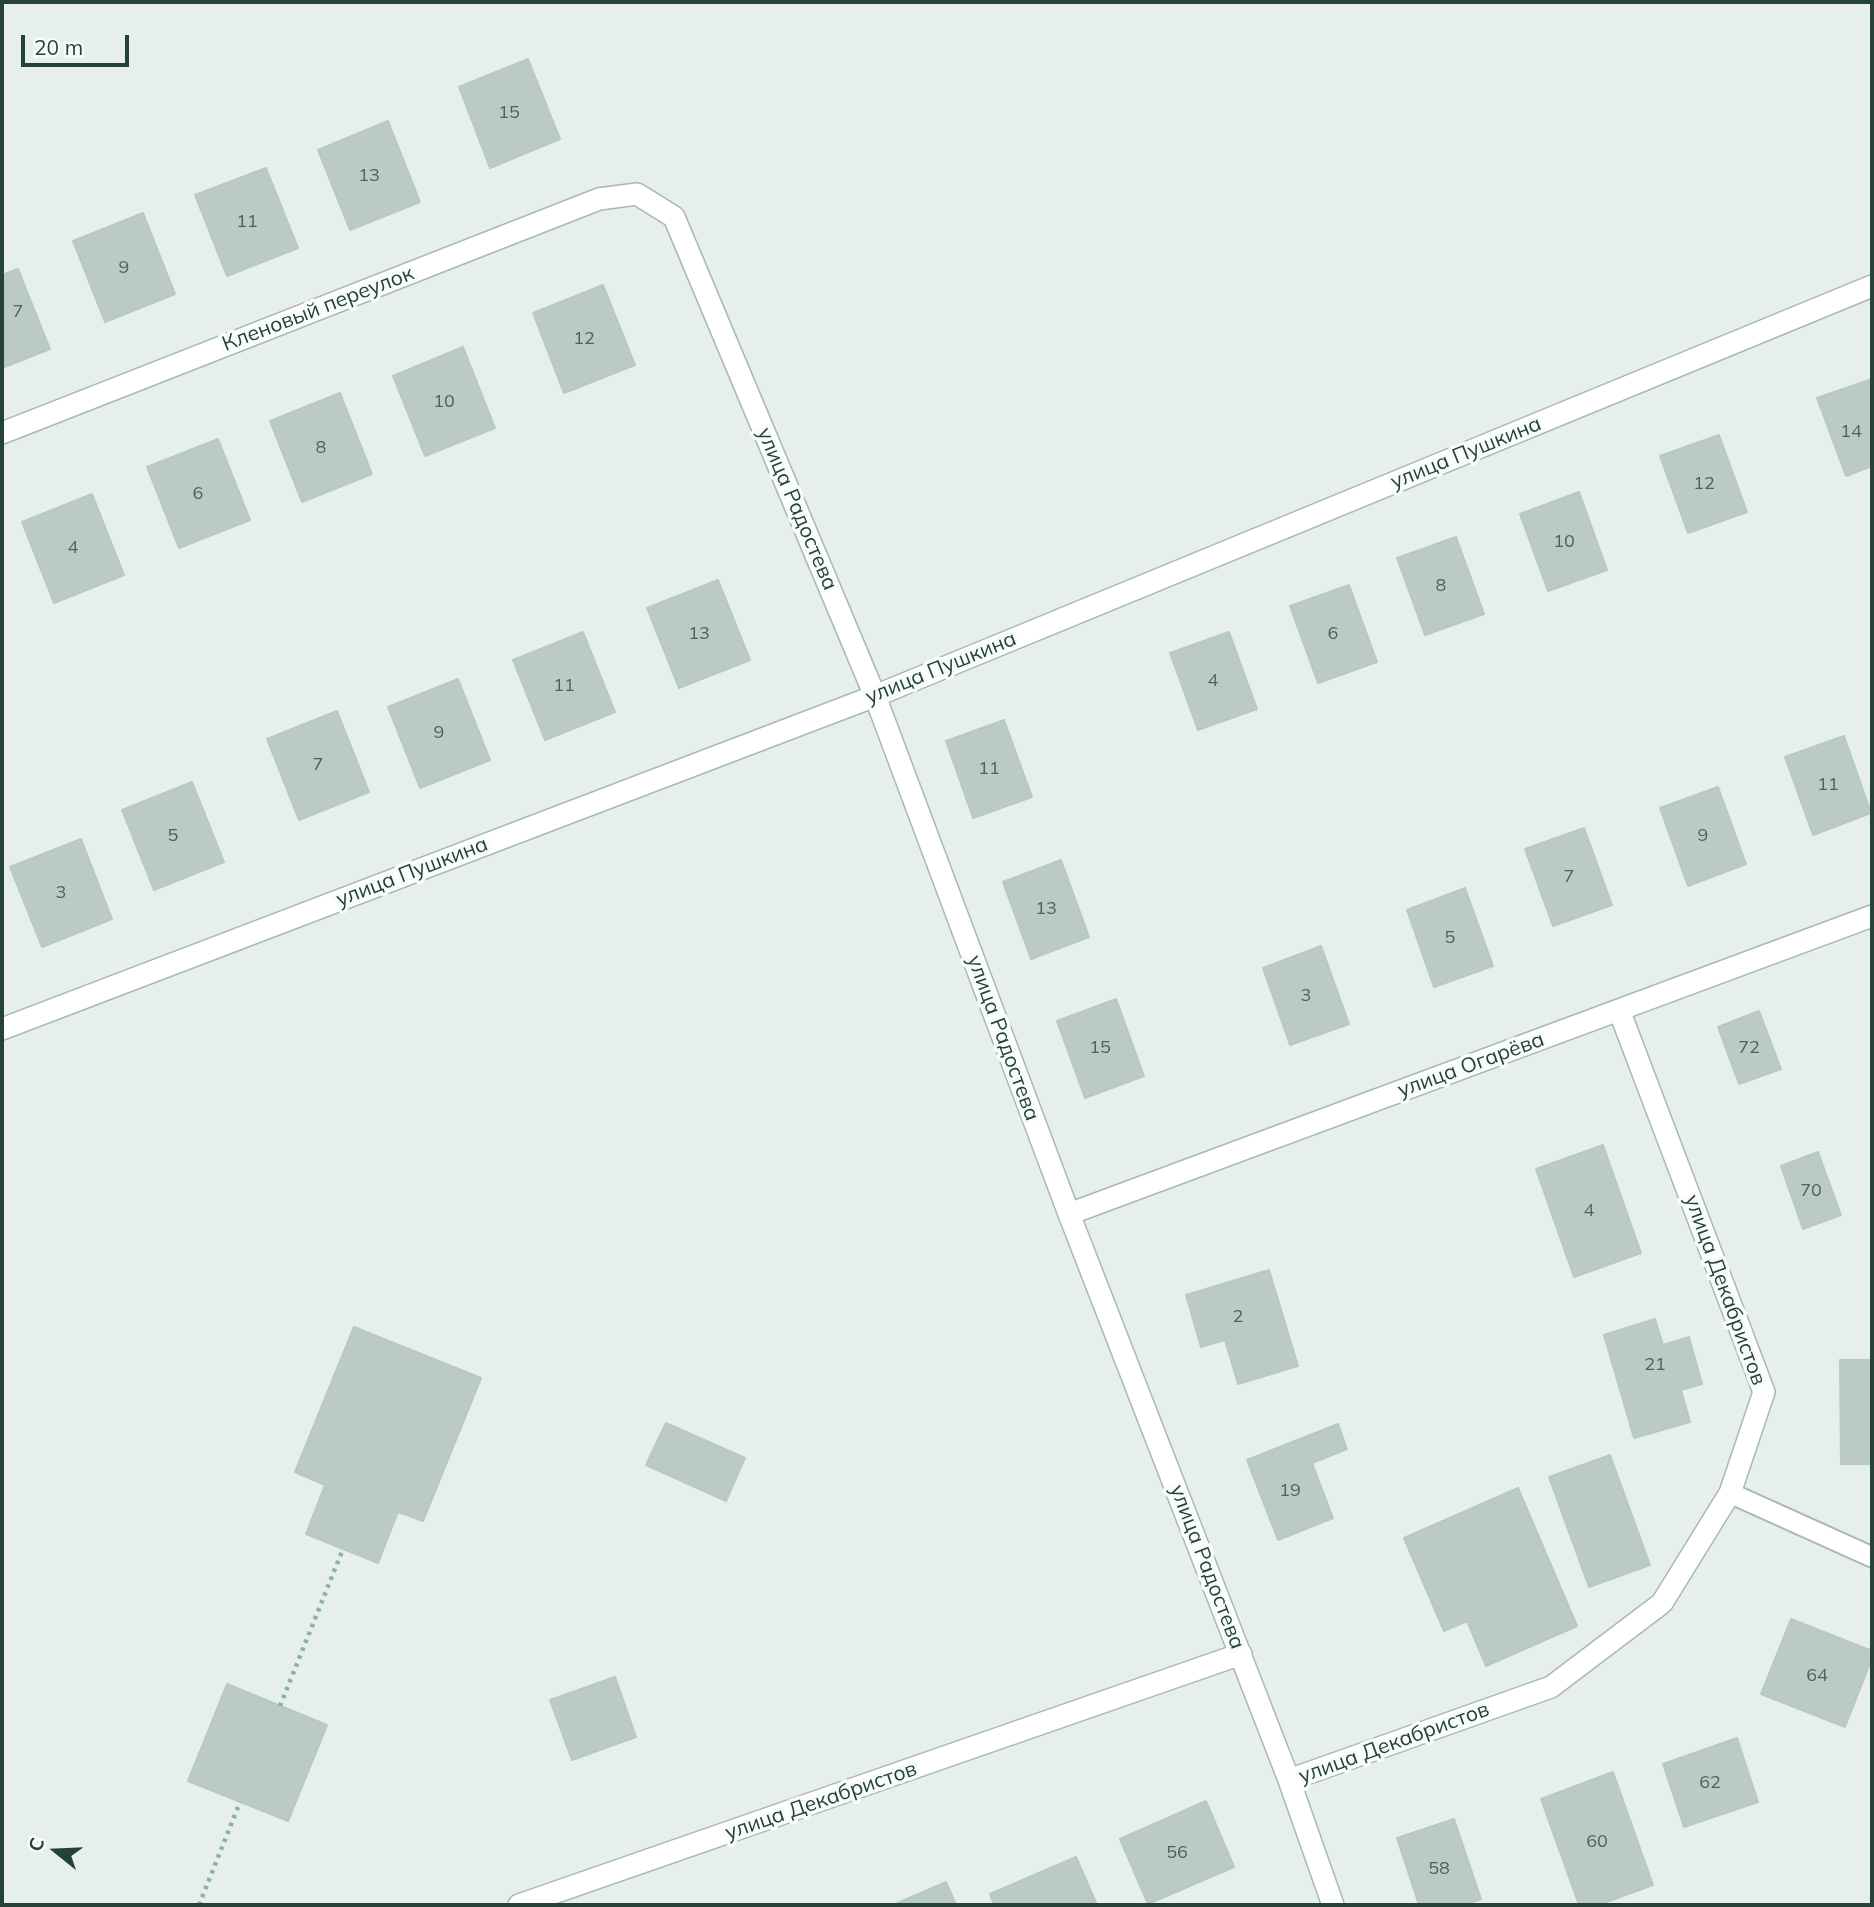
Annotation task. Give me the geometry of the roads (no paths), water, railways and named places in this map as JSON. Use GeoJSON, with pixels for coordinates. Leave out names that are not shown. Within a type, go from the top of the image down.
{"type":"FeatureCollection","features":[{"type":"Feature","properties":{"kind":"street","name":"Кленовый переулок"},"geometry":{"type":"LineString","coordinates":[[2,433],[599,199],[637,194]]}},
{"type":"Feature","properties":{"kind":"street","name":"улица Радостева"},"geometry":{"type":"LineString","coordinates":[[637,194],[674,217],[876,696],[1069,1214],[1289,1780],[1333,1905]]}},
{"type":"Feature","properties":{"kind":"street","name":"улица Пушкина"},"geometry":{"type":"LineString","coordinates":[[2,1028],[876,696],[1872,286]]}},
{"type":"Feature","properties":{"kind":"street","name":"улица Огарёва"},"geometry":{"type":"LineString","coordinates":[[1069,1214],[1872,916]]}},
{"type":"Feature","properties":{"kind":"street","name":"улица Декабристов"},"geometry":{"type":"LineString","coordinates":[[1289,1780],[1551,1688],[1662,1604],[1730,1493],[1764,1392],[1619,1010]]}},
{"type":"Feature","properties":{"kind":"street","name":"улица Декабристов"},"geometry":{"type":"LineString","coordinates":[[519,1905],[1241,1654]]}},
{"type":"Feature","properties":{"kind":"lane"},"geometry":{"type":"LineString","coordinates":[[1730,1493],[1872,1557]]}}]}
